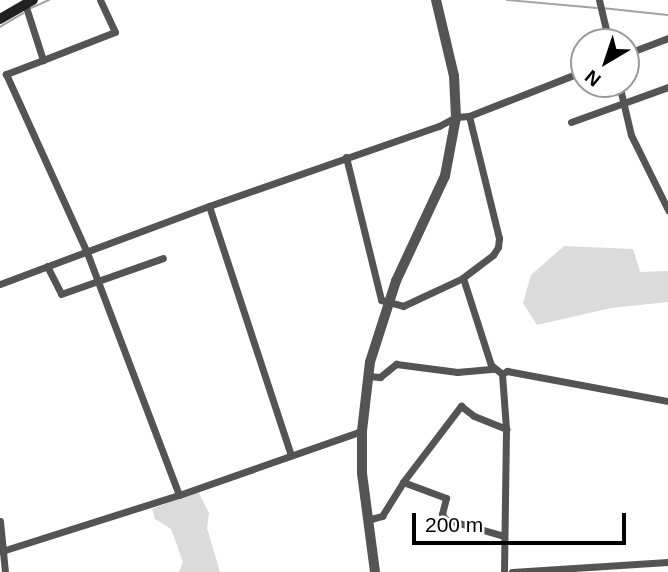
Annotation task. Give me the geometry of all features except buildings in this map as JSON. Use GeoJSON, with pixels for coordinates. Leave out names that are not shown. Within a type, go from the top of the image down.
{"type":"FeatureCollection","features":[{"type":"Feature","properties":{"kind":"main road"},"geometry":{"type":"LineString","coordinates":[[0,19],[29,2]]}},
{"type":"Feature","properties":{"kind":"street"},"geometry":{"type":"LineString","coordinates":[[100,0],[115,32],[3,76],[86,250],[178,495]]}},
{"type":"Feature","properties":{"kind":"street"},"geometry":{"type":"LineString","coordinates":[[375,572],[367,520],[362,430],[368,376],[387,304],[445,176],[456,117],[454,76],[436,0]]}},
{"type":"Feature","properties":{"kind":"street"},"geometry":{"type":"LineString","coordinates":[[599,0],[606,28]]}},
{"type":"Feature","properties":{"kind":"street"},"geometry":{"type":"LineString","coordinates":[[29,2],[43,60]]}},
{"type":"Feature","properties":{"kind":"street"},"geometry":{"type":"LineString","coordinates":[[640,49],[668,38]]}},
{"type":"Feature","properties":{"kind":"street"},"geometry":{"type":"LineString","coordinates":[[0,284],[208,206],[439,126],[456,117],[469,116],[570,76]]}},
{"type":"Feature","properties":{"kind":"street"},"geometry":{"type":"LineString","coordinates":[[571,121],[623,101],[668,88]]}},
{"type":"Feature","properties":{"kind":"street"},"geometry":{"type":"LineString","coordinates":[[622,98],[631,135],[668,210]]}},
{"type":"Feature","properties":{"kind":"street"},"geometry":{"type":"LineString","coordinates":[[346,157],[381,300],[387,304],[402,306],[463,278],[493,255],[498,247],[499,238],[469,116]]}},
{"type":"Feature","properties":{"kind":"street"},"geometry":{"type":"LineString","coordinates":[[208,206],[291,455]]}},
{"type":"Feature","properties":{"kind":"street"},"geometry":{"type":"LineString","coordinates":[[47,266],[61,295],[163,258]]}},
{"type":"Feature","properties":{"kind":"street"},"geometry":{"type":"LineString","coordinates":[[463,278],[494,369]]}},
{"type":"Feature","properties":{"kind":"street"},"geometry":{"type":"LineString","coordinates":[[368,376],[380,377],[396,364],[457,372],[494,369],[502,374]]}},
{"type":"Feature","properties":{"kind":"street"},"geometry":{"type":"LineString","coordinates":[[502,374],[507,371],[668,401]]}},
{"type":"Feature","properties":{"kind":"street"},"geometry":{"type":"LineString","coordinates":[[502,374],[506,429],[503,572]]}},
{"type":"Feature","properties":{"kind":"street"},"geometry":{"type":"LineString","coordinates":[[367,520],[382,516],[403,482],[461,406],[474,416],[506,429]]}},
{"type":"Feature","properties":{"kind":"street"},"geometry":{"type":"LineString","coordinates":[[2,551],[178,495],[362,430]]}},
{"type":"Feature","properties":{"kind":"street"},"geometry":{"type":"LineString","coordinates":[[403,482],[446,498],[442,514],[445,519],[504,536]]}},
{"type":"Feature","properties":{"kind":"street"},"geometry":{"type":"LineString","coordinates":[[0,521],[5,544],[2,551],[5,572]]}},
{"type":"Feature","properties":{"kind":"street"},"geometry":{"type":"LineString","coordinates":[[512,572],[581,570],[668,562]]}},
{"type":"Feature","properties":{"kind":"shaded area"},"geometry":{"type":"Polygon","coordinates":[[[564,246],[633,249],[640,272],[668,271],[668,302],[611,308],[537,325],[523,303],[531,275],[564,246]]]}},
{"type":"Feature","properties":{"kind":"shaded area"},"geometry":{"type":"Polygon","coordinates":[[[198,491],[209,513],[207,528],[220,572],[179,572],[183,562],[171,529],[155,519],[152,509],[198,491]]]}},
{"type":"Feature","properties":{"kind":"waterway"},"geometry":{"type":"LineString","coordinates":[[31,8],[49,0]]}},
{"type":"Feature","properties":{"kind":"waterway"},"geometry":{"type":"LineString","coordinates":[[507,0],[597,8]]}},
{"type":"Feature","properties":{"kind":"waterway"},"geometry":{"type":"LineString","coordinates":[[602,8],[668,15]]}},
{"type":"Feature","properties":{"kind":"waterway"},"geometry":{"type":"LineString","coordinates":[[0,27],[23,13]]}}]}
